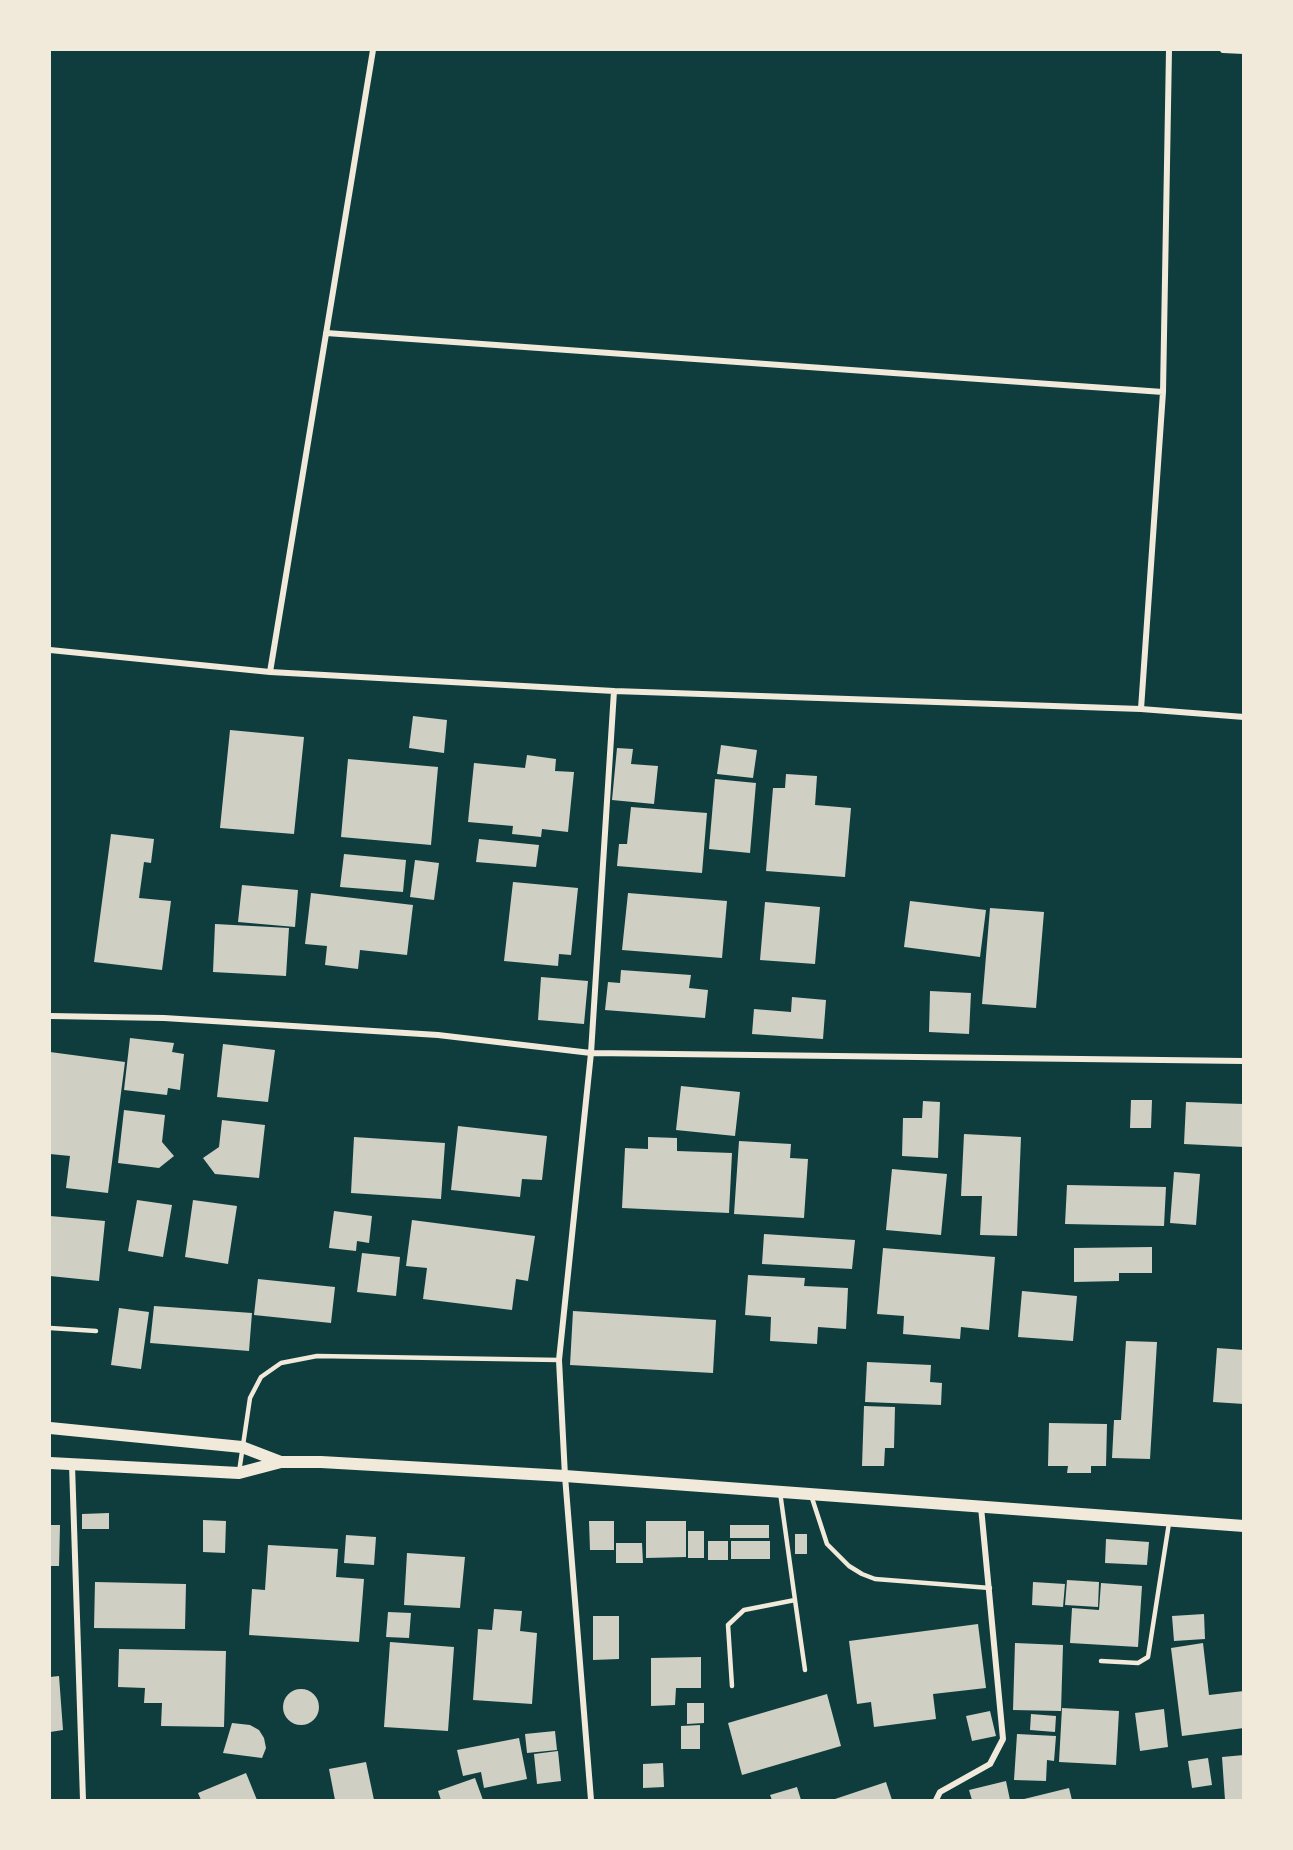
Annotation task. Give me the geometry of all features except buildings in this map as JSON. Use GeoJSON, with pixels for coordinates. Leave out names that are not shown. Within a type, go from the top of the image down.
{"type":"FeatureCollection","features":[{"type":"Feature","properties":{"kind":"main road"},"geometry":{"type":"LineString","coordinates":[[50,1428],[242,1447],[281,1462]]}},
{"type":"Feature","properties":{"kind":"main road"},"geometry":{"type":"LineString","coordinates":[[50,1463],[239,1473],[281,1462],[565,1476],[1244,1526]]}},
{"type":"Feature","properties":{"kind":"street"},"geometry":{"type":"LineString","coordinates":[[270,672],[373,50]]}},
{"type":"Feature","properties":{"kind":"street"},"geometry":{"type":"LineString","coordinates":[[1141,709],[1163,393],[1169,50]]}},
{"type":"Feature","properties":{"kind":"street"},"geometry":{"type":"LineString","coordinates":[[1223,50],[1244,51]]}},
{"type":"Feature","properties":{"kind":"street"},"geometry":{"type":"LineString","coordinates":[[326,333],[1163,393]]}},
{"type":"Feature","properties":{"kind":"street"},"geometry":{"type":"LineString","coordinates":[[50,650],[270,672],[614,692],[1141,709],[1244,717]]}},
{"type":"Feature","properties":{"kind":"street"},"geometry":{"type":"LineString","coordinates":[[591,1800],[565,1476],[559,1360],[591,1053],[614,692]]}},
{"type":"Feature","properties":{"kind":"street"},"geometry":{"type":"LineString","coordinates":[[50,1016],[164,1018],[438,1035],[591,1053],[1244,1060]]}},
{"type":"Feature","properties":{"kind":"street"},"geometry":{"type":"LineString","coordinates":[[72,1465],[83,1800]]}},
{"type":"Feature","properties":{"kind":"street"},"geometry":{"type":"LineString","coordinates":[[936,1800],[940,1792],[990,1764],[1003,1739],[981,1507]]}},
{"type":"Feature","properties":{"kind":"lane"},"geometry":{"type":"LineString","coordinates":[[50,1328],[96,1331]]}},
{"type":"Feature","properties":{"kind":"lane"},"geometry":{"type":"LineString","coordinates":[[239,1473],[250,1398],[261,1377],[281,1363],[317,1356],[559,1360]]}},
{"type":"Feature","properties":{"kind":"lane"},"geometry":{"type":"LineString","coordinates":[[780,1492],[805,1670]]}},
{"type":"Feature","properties":{"kind":"lane"},"geometry":{"type":"LineString","coordinates":[[811,1495],[828,1544],[849,1566],[862,1574],[875,1579],[990,1588]]}},
{"type":"Feature","properties":{"kind":"lane"},"geometry":{"type":"LineString","coordinates":[[1101,1661],[1138,1663],[1148,1657],[1170,1520]]}},
{"type":"Feature","properties":{"kind":"lane"},"geometry":{"type":"LineString","coordinates":[[732,1686],[728,1625],[744,1610],[795,1600]]}}]}
